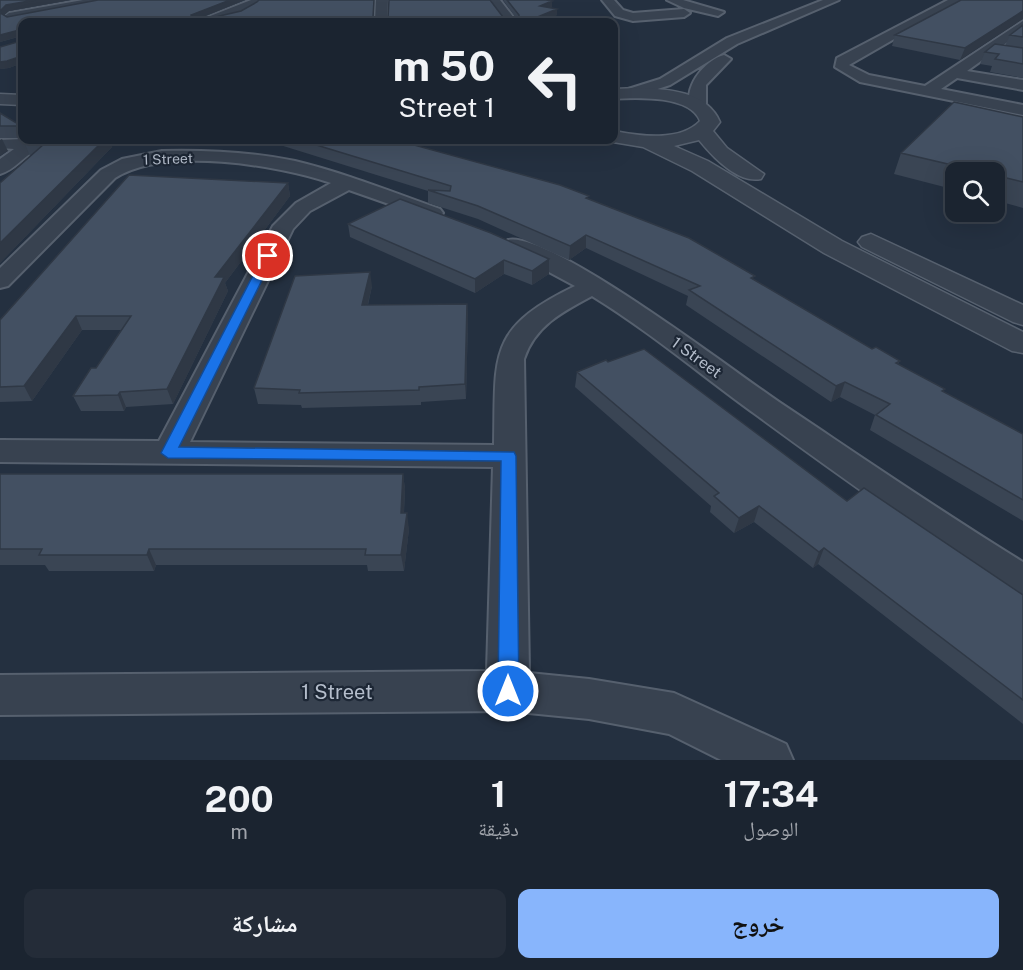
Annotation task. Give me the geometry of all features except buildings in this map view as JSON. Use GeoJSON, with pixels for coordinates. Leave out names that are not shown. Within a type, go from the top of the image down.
{"type":"FeatureCollection","features":[{"type":"Feature","properties":{"kind":"street"},"geometry":{"type":"LineString","coordinates":[[5,17],[102,0]]}},
{"type":"Feature","properties":{"kind":"street"},"geometry":{"type":"LineString","coordinates":[[215,18],[245,9],[257,0]]}},
{"type":"Feature","properties":{"kind":"street"},"geometry":{"type":"LineString","coordinates":[[381,18],[382,0]]}},
{"type":"Feature","properties":{"kind":"street"},"geometry":{"type":"LineString","coordinates":[[494,0],[508,18]]}},
{"type":"Feature","properties":{"kind":"street"},"geometry":{"type":"LineString","coordinates":[[608,0],[619,13],[633,17],[684,13]]}},
{"type":"Feature","properties":{"kind":"street"},"geometry":{"type":"LineString","coordinates":[[673,0],[688,6],[718,12]]}},
{"type":"Feature","properties":{"kind":"street"},"geometry":{"type":"LineString","coordinates":[[622,93],[674,78],[720,47],[833,0]]}},
{"type":"Feature","properties":{"kind":"street"},"geometry":{"type":"LineString","coordinates":[[956,0],[842,61],[843,67],[850,73],[865,79],[1023,110]]}},
{"type":"Feature","properties":{"kind":"street"},"geometry":{"type":"LineString","coordinates":[[5,17],[18,27]]}},
{"type":"Feature","properties":{"kind":"street"},"geometry":{"type":"LineString","coordinates":[[928,91],[1021,27]]}},
{"type":"Feature","properties":{"kind":"street"},"geometry":{"type":"LineString","coordinates":[[700,118],[695,94],[703,79],[730,54],[762,33],[763,30]]}},
{"type":"Feature","properties":{"kind":"street"},"geometry":{"type":"LineString","coordinates":[[987,50],[1005,52]]}},
{"type":"Feature","properties":{"kind":"street"},"geometry":{"type":"LineString","coordinates":[[954,73],[1023,86]]}},
{"type":"Feature","properties":{"kind":"street"},"geometry":{"type":"LineString","coordinates":[[622,93],[666,95],[700,118],[729,159],[828,219],[1023,316]]}},
{"type":"Feature","properties":{"kind":"street"},"geometry":{"type":"LineString","coordinates":[[0,98],[18,98]]}},
{"type":"Feature","properties":{"kind":"street"},"geometry":{"type":"LineString","coordinates":[[618,137],[647,141],[674,140],[700,118]]}},
{"type":"Feature","properties":{"kind":"street"},"geometry":{"type":"LineString","coordinates":[[647,141],[700,166],[833,247],[1023,344]]}},
{"type":"Feature","properties":{"kind":"street"},"geometry":{"type":"LineString","coordinates":[[3,157],[23,144]]}},
{"type":"Feature","properties":{"kind":"street","name":"1 Street"},"geometry":{"type":"LineString","coordinates":[[0,281],[101,181],[128,162],[158,156],[257,160],[291,166],[459,222]]}},
{"type":"Feature","properties":{"kind":"street"},"geometry":{"type":"LineString","coordinates":[[168,453],[284,226],[303,207],[345,184]]}},
{"type":"Feature","properties":{"kind":"street","name":"1 Street"},"geometry":{"type":"LineString","coordinates":[[490,234],[552,262],[637,313],[765,407],[921,515],[1023,581]]}},
{"type":"Feature","properties":{"kind":"street"},"geometry":{"type":"LineString","coordinates":[[508,691],[510,359],[514,344],[534,319],[594,286]]}},
{"type":"Feature","properties":{"kind":"street"},"geometry":{"type":"LineString","coordinates":[[0,451],[509,456]]}},
{"type":"Feature","properties":{"kind":"street","name":"1 Street"},"geometry":{"type":"LineString","coordinates":[[0,694],[508,691],[590,699],[674,714],[770,760]]}},
{"type":"Feature","properties":{"kind":"route"},"geometry":{"type":"LineString","coordinates":[[268,256],[168,453],[509,456],[508,691]]}}]}
